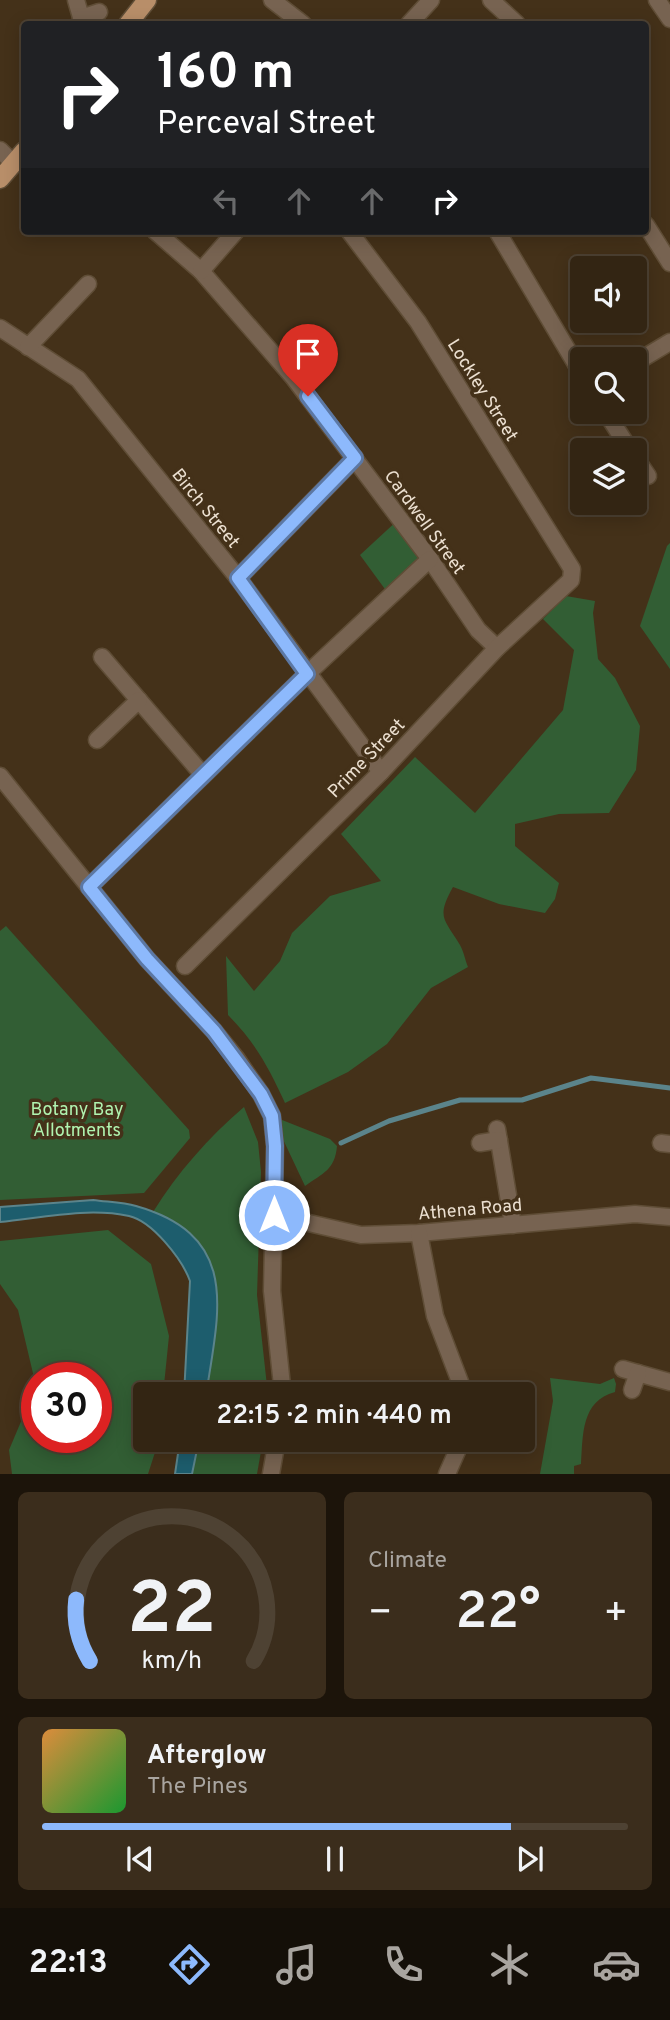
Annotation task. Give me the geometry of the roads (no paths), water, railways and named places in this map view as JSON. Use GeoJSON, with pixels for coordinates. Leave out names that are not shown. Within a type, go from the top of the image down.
{"type":"FeatureCollection","features":[{"type":"Feature","properties":{"kind":"main road"},"geometry":{"type":"LineString","coordinates":[[130,21],[147,0]]}},
{"type":"Feature","properties":{"kind":"main road"},"geometry":{"type":"LineString","coordinates":[[0,179],[20,158]]}},
{"type":"Feature","properties":{"kind":"street"},"geometry":{"type":"LineString","coordinates":[[76,0],[82,21],[99,12]]}},
{"type":"Feature","properties":{"kind":"street"},"geometry":{"type":"LineString","coordinates":[[272,0],[299,21]]}},
{"type":"Feature","properties":{"kind":"street"},"geometry":{"type":"LineString","coordinates":[[412,21],[431,0]]}},
{"type":"Feature","properties":{"kind":"street"},"geometry":{"type":"LineString","coordinates":[[491,0],[514,21]]}},
{"type":"Feature","properties":{"kind":"street"},"geometry":{"type":"LineString","coordinates":[[657,0],[670,19]]}},
{"type":"Feature","properties":{"kind":"street"},"geometry":{"type":"LineString","coordinates":[[0,150],[20,158]]}},
{"type":"Feature","properties":{"kind":"street"},"geometry":{"type":"LineString","coordinates":[[649,230],[670,263]]}},
{"type":"Feature","properties":{"kind":"street","name":"Cardwell Street"},"geometry":{"type":"LineString","coordinates":[[160,235],[201,271],[293,376],[430,559],[478,631],[497,648]]}},
{"type":"Feature","properties":{"kind":"street"},"geometry":{"type":"LineString","coordinates":[[201,271],[232,235]]}},
{"type":"Feature","properties":{"kind":"street","name":"Lockley Street"},"geometry":{"type":"LineString","coordinates":[[352,235],[418,322],[572,569],[571,576]]}},
{"type":"Feature","properties":{"kind":"street"},"geometry":{"type":"LineString","coordinates":[[498,235],[570,354]]}},
{"type":"Feature","properties":{"kind":"street"},"geometry":{"type":"LineString","coordinates":[[28,346],[88,284]]}},
{"type":"Feature","properties":{"kind":"street","name":"Birch Street"},"geometry":{"type":"LineString","coordinates":[[0,328],[78,379],[238,578],[381,772]]}},
{"type":"Feature","properties":{"kind":"street"},"geometry":{"type":"LineString","coordinates":[[647,356],[670,342]]}},
{"type":"Feature","properties":{"kind":"street"},"geometry":{"type":"LineString","coordinates":[[238,578],[355,458]]}},
{"type":"Feature","properties":{"kind":"street"},"geometry":{"type":"LineString","coordinates":[[89,887],[307,674],[430,559]]}},
{"type":"Feature","properties":{"kind":"street","name":"Prime Street"},"geometry":{"type":"LineString","coordinates":[[185,966],[381,772],[497,648],[571,580],[571,576]]}},
{"type":"Feature","properties":{"kind":"street"},"geometry":{"type":"LineString","coordinates":[[102,657],[203,775]]}},
{"type":"Feature","properties":{"kind":"street"},"geometry":{"type":"LineString","coordinates":[[97,740],[139,700]]}},
{"type":"Feature","properties":{"kind":"street"},"geometry":{"type":"LineString","coordinates":[[0,776],[147,959],[214,1031],[261,1094],[272,1116],[275,1146],[272,1291],[282,1382]]}},
{"type":"Feature","properties":{"kind":"street"},"geometry":{"type":"LineString","coordinates":[[0,806],[13,794]]}},
{"type":"Feature","properties":{"kind":"street"},"geometry":{"type":"LineString","coordinates":[[480,1143],[498,1135],[513,1224]]}},
{"type":"Feature","properties":{"kind":"street","name":"Athena Road"},"geometry":{"type":"LineString","coordinates":[[274,1215],[360,1235],[419,1233],[635,1214],[670,1214]]}},
{"type":"Feature","properties":{"kind":"street"},"geometry":{"type":"LineString","coordinates":[[419,1233],[435,1316],[460,1382]]}},
{"type":"Feature","properties":{"kind":"street"},"geometry":{"type":"LineString","coordinates":[[632,1390],[630,1371],[670,1382]]}},
{"type":"Feature","properties":{"kind":"street"},"geometry":{"type":"LineString","coordinates":[[271,1474],[275,1452]]}},
{"type":"Feature","properties":{"kind":"street"},"geometry":{"type":"LineString","coordinates":[[447,1474],[457,1452]]}},
{"type":"Feature","properties":{"kind":"water"},"geometry":{"type":"Polygon","coordinates":[[[93,1200],[131,1205],[170,1219],[193,1236],[208,1257],[215,1280],[217,1306],[208,1382],[185,1382],[190,1281],[173,1252],[147,1225],[129,1216],[97,1213],[0,1222],[0,1207],[93,1200]]]}},
{"type":"Feature","properties":{"kind":"water"},"geometry":{"type":"Polygon","coordinates":[[[178,1452],[197,1452],[192,1474],[175,1474],[178,1452]]]}},
{"type":"Feature","properties":{"kind":"waterway"},"geometry":{"type":"LineString","coordinates":[[341,1143],[389,1121],[460,1100],[522,1100],[591,1078],[670,1088]]}},
{"type":"Feature","properties":{"kind":"park label","name":"Botany Bay Allotments"},"geometry":{"type":"Point","coordinates":[77,1119]}}]}
